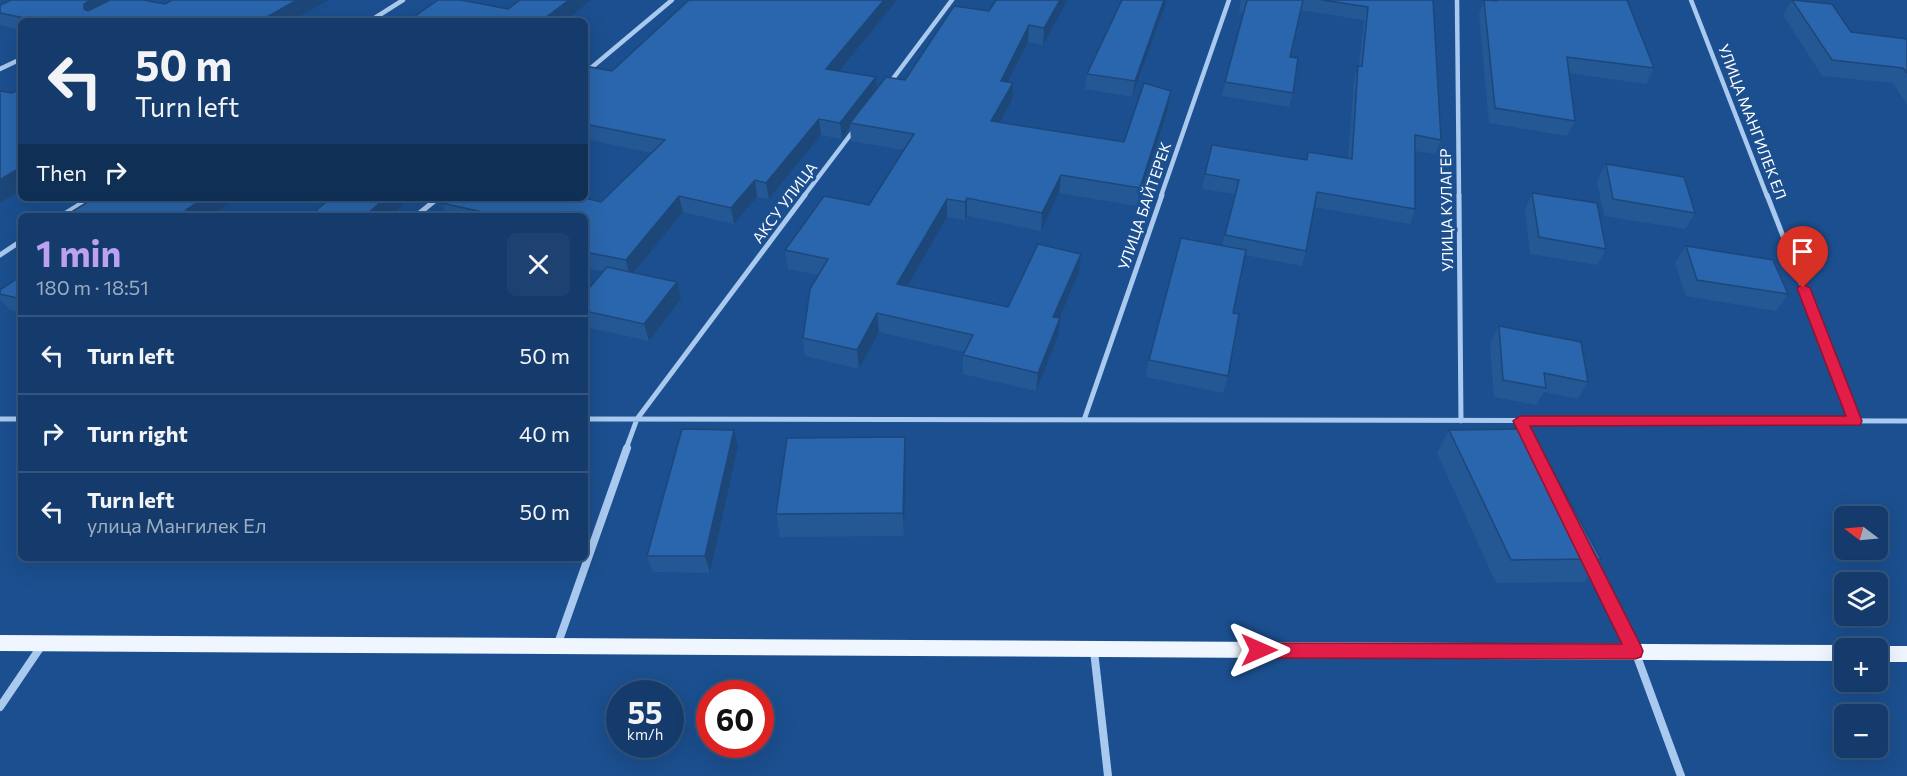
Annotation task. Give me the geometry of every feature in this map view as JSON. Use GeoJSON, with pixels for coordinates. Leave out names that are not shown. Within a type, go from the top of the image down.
{"type":"FeatureCollection","features":[{"type":"Feature","properties":{"kind":"main road"},"geometry":{"type":"LineString","coordinates":[[0,643],[1834,653]]}},
{"type":"Feature","properties":{"kind":"main road"},"geometry":{"type":"LineString","coordinates":[[1888,654],[1907,654]]}},
{"type":"Feature","properties":{"kind":"street"},"geometry":{"type":"LineString","coordinates":[[375,18],[403,0]]}},
{"type":"Feature","properties":{"kind":"street"},"geometry":{"type":"LineString","coordinates":[[588,71],[672,0]]}},
{"type":"Feature","properties":{"kind":"street"},"geometry":{"type":"LineString","coordinates":[[884,91],[952,0]]}},
{"type":"Feature","properties":{"kind":"street","name":"УЛИЦА БАЙТЕРЕК"},"geometry":{"type":"LineString","coordinates":[[1084,420],[1229,0]]}},
{"type":"Feature","properties":{"kind":"street","name":"УЛИЦА КУЛАГЕР"},"geometry":{"type":"LineString","coordinates":[[1457,0],[1461,421]]}},
{"type":"Feature","properties":{"kind":"street","name":"УЛИЦА МАНГИЛЕК ЕЛ"},"geometry":{"type":"LineString","coordinates":[[1691,0],[1855,421]]}},
{"type":"Feature","properties":{"kind":"street"},"geometry":{"type":"LineString","coordinates":[[0,69],[18,60]]}},
{"type":"Feature","properties":{"kind":"street","name":"АКСУ УЛИЦА"},"geometry":{"type":"LineString","coordinates":[[588,559],[637,419],[857,127]]}},
{"type":"Feature","properties":{"kind":"street"},"geometry":{"type":"LineString","coordinates":[[66,213],[85,201]]}},
{"type":"Feature","properties":{"kind":"street"},"geometry":{"type":"LineString","coordinates":[[420,213],[434,201]]}},
{"type":"Feature","properties":{"kind":"street"},"geometry":{"type":"LineString","coordinates":[[0,255],[18,243]]}},
{"type":"Feature","properties":{"kind":"street"},"geometry":{"type":"LineString","coordinates":[[0,419],[18,419]]}},
{"type":"Feature","properties":{"kind":"street"},"geometry":{"type":"LineString","coordinates":[[588,419],[1907,421]]}},
{"type":"Feature","properties":{"kind":"street"},"geometry":{"type":"LineString","coordinates":[[1520,421],[1525,431]]}},
{"type":"Feature","properties":{"kind":"street"},"geometry":{"type":"LineString","coordinates":[[1588,557],[1635,651],[1681,776]]}},
{"type":"Feature","properties":{"kind":"street","name":"АКСУ УЛИЦА"},"geometry":{"type":"LineString","coordinates":[[557,647],[587,561]]}},
{"type":"Feature","properties":{"kind":"street"},"geometry":{"type":"LineString","coordinates":[[0,706],[44,644]]}},
{"type":"Feature","properties":{"kind":"street"},"geometry":{"type":"LineString","coordinates":[[1094,650],[1108,776]]}},
{"type":"Feature","properties":{"kind":"building"},"geometry":{"type":"Polygon","coordinates":[[[11,0],[91,0],[84,4],[84,9],[88,11],[110,0],[143,0],[165,4],[172,0],[297,0],[265,18],[24,18],[0,13],[0,5],[11,0]]]}},
{"type":"Feature","properties":{"kind":"building"},"geometry":{"type":"Polygon","coordinates":[[[438,0],[461,0],[508,9],[520,0],[569,0],[545,18],[412,18],[438,0]]]}},
{"type":"Feature","properties":{"kind":"building"},"geometry":{"type":"Polygon","coordinates":[[[689,0],[884,0],[826,69],[876,77],[840,123],[819,119],[766,183],[755,180],[731,208],[679,196],[626,260],[588,253],[588,213],[481,213],[442,203],[444,201],[588,201],[588,199],[601,202],[665,140],[588,125],[588,67],[612,71],[689,0]]]}},
{"type":"Feature","properties":{"kind":"building"},"geometry":{"type":"Polygon","coordinates":[[[996,0],[1060,0],[1044,28],[1029,25],[1001,81],[1013,83],[991,121],[1124,142],[1144,83],[1171,91],[1140,188],[1061,175],[1042,213],[967,198],[965,202],[947,199],[897,284],[1008,307],[1038,244],[1081,254],[1053,317],[1060,318],[1038,373],[963,355],[973,335],[877,313],[857,350],[803,338],[810,289],[828,259],[785,250],[824,196],[869,205],[914,134],[850,123],[886,77],[905,80],[954,6],[989,11],[996,0]]]}},
{"type":"Feature","properties":{"kind":"building"},"geometry":{"type":"Polygon","coordinates":[[[1122,0],[1164,0],[1135,81],[1087,74],[1122,0]]]}},
{"type":"Feature","properties":{"kind":"building"},"geometry":{"type":"Polygon","coordinates":[[[1247,0],[1303,0],[1290,57],[1298,58],[1293,93],[1225,82],[1247,0]]]}},
{"type":"Feature","properties":{"kind":"building"},"geometry":{"type":"Polygon","coordinates":[[[1322,0],[1433,0],[1441,140],[1415,135],[1415,209],[1317,192],[1306,251],[1225,235],[1239,180],[1205,174],[1212,145],[1307,160],[1308,152],[1352,159],[1358,66],[1362,66],[1368,7],[1322,0]]]}},
{"type":"Feature","properties":{"kind":"building"},"geometry":{"type":"Polygon","coordinates":[[[1484,0],[1627,0],[1654,68],[1567,57],[1575,121],[1495,108],[1484,0]]]}},
{"type":"Feature","properties":{"kind":"building"},"geometry":{"type":"Polygon","coordinates":[[[1792,0],[1832,4],[1851,32],[1907,39],[1907,73],[1903,68],[1832,60],[1792,0]]]}},
{"type":"Feature","properties":{"kind":"building"},"geometry":{"type":"Polygon","coordinates":[[[18,90],[18,169],[0,180],[0,91],[12,93],[18,90]]]}},
{"type":"Feature","properties":{"kind":"building"},"geometry":{"type":"Polygon","coordinates":[[[1606,164],[1684,177],[1695,213],[1613,199],[1606,164]]]}},
{"type":"Feature","properties":{"kind":"building"},"geometry":{"type":"Polygon","coordinates":[[[1532,193],[1597,203],[1606,249],[1539,237],[1532,193]]]}},
{"type":"Feature","properties":{"kind":"building"},"geometry":{"type":"Polygon","coordinates":[[[89,201],[200,201],[186,210],[200,213],[70,213],[89,201]]]}},
{"type":"Feature","properties":{"kind":"building"},"geometry":{"type":"Polygon","coordinates":[[[327,201],[382,201],[368,213],[314,212],[327,201]]]}},
{"type":"Feature","properties":{"kind":"building"},"geometry":{"type":"Polygon","coordinates":[[[1181,238],[1246,250],[1233,313],[1239,314],[1228,376],[1149,360],[1181,238]]]}},
{"type":"Feature","properties":{"kind":"building"},"geometry":{"type":"Polygon","coordinates":[[[1686,246],[1773,260],[1788,294],[1697,280],[1686,246]]]}},
{"type":"Feature","properties":{"kind":"building"},"geometry":{"type":"Polygon","coordinates":[[[607,267],[677,282],[644,324],[588,312],[588,289],[607,267]]]}},
{"type":"Feature","properties":{"kind":"building"},"geometry":{"type":"Polygon","coordinates":[[[18,278],[18,298],[0,294],[0,290],[18,278]]]}},
{"type":"Feature","properties":{"kind":"building"},"geometry":{"type":"Polygon","coordinates":[[[1499,326],[1581,342],[1588,382],[1544,373],[1546,388],[1503,380],[1499,326]]]}},
{"type":"Feature","properties":{"kind":"building"},"geometry":{"type":"Polygon","coordinates":[[[682,429],[734,430],[705,556],[647,556],[682,429]]]}},
{"type":"Feature","properties":{"kind":"building"},"geometry":{"type":"Polygon","coordinates":[[[1530,429],[1601,559],[1511,560],[1449,430],[1530,429]]]}},
{"type":"Feature","properties":{"kind":"building"},"geometry":{"type":"Polygon","coordinates":[[[905,437],[903,513],[776,514],[787,438],[905,437]]]}},
{"type":"Feature","properties":{"kind":"route"},"geometry":{"type":"LineString","coordinates":[[1259,650],[1635,651],[1520,421],[1855,421],[1803,288]]}}]}
